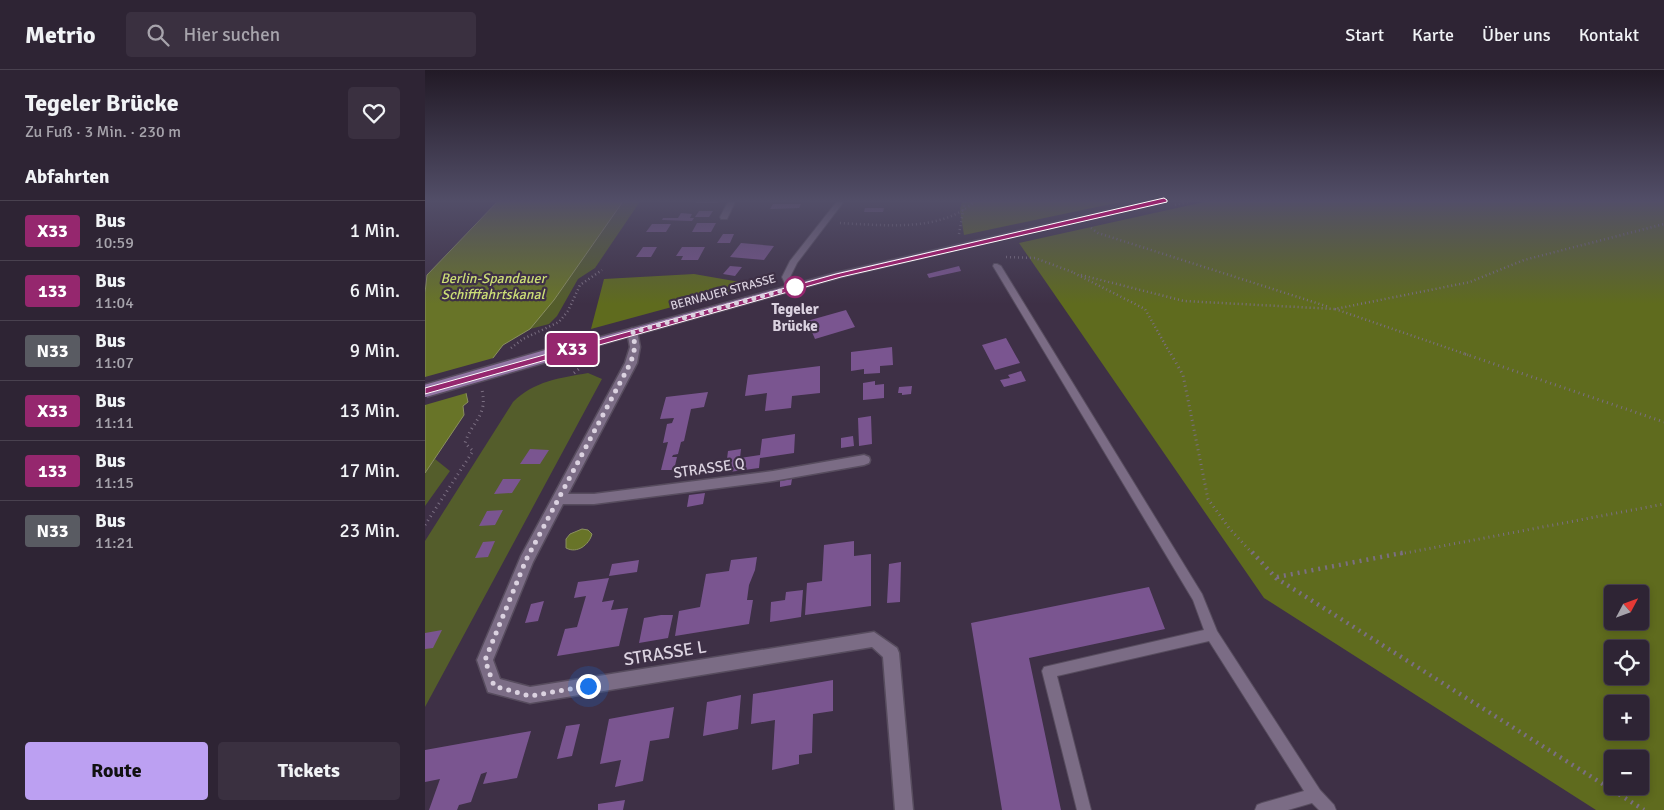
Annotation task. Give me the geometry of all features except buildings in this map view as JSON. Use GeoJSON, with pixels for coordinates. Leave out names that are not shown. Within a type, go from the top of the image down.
{"type":"FeatureCollection","features":[{"type":"Feature","properties":{"kind":"main road","name":"BERNAUER STRASSE"},"geometry":{"type":"LineString","coordinates":[[425,391],[791,288],[1010,235]]}},
{"type":"Feature","properties":{"kind":"street","name":"STRASSE L"},"geometry":{"type":"LineString","coordinates":[[633,332],[635,347],[631,362],[526,560],[485,660],[494,686],[530,696],[874,639],[891,653],[904,810]]}},
{"type":"Feature","properties":{"kind":"street","name":"STRASSE Q"},"geometry":{"type":"LineString","coordinates":[[558,500],[594,499],[773,476],[864,460]]}},
{"type":"Feature","properties":{"kind":"lane"},"geometry":{"type":"LineString","coordinates":[[791,288],[786,277],[793,263],[816,235]]}},
{"type":"Feature","properties":{"kind":"lane"},"geometry":{"type":"LineString","coordinates":[[998,262],[1198,598],[1212,634],[1315,795],[1329,810]]}},
{"type":"Feature","properties":{"kind":"lane"},"geometry":{"type":"LineString","coordinates":[[1084,810],[1049,671],[1212,634]]}},
{"type":"Feature","properties":{"kind":"lane"},"geometry":{"type":"LineString","coordinates":[[1261,810],[1315,795]]}},
{"type":"Feature","properties":{"kind":"path"},"geometry":{"type":"LineString","coordinates":[[959,235],[958,239],[963,245]]}},
{"type":"Feature","properties":{"kind":"path"},"geometry":{"type":"LineString","coordinates":[[1103,235],[1335,309],[1664,422]]}},
{"type":"Feature","properties":{"kind":"path"},"geometry":{"type":"LineString","coordinates":[[1074,273],[1184,301],[1335,309],[1470,282],[1524,260],[1623,235]]}},
{"type":"Feature","properties":{"kind":"path"},"geometry":{"type":"LineString","coordinates":[[998,262],[1035,258],[1074,273],[1145,309],[1183,375],[1208,499],[1229,528],[1277,578],[1644,810]]}},
{"type":"Feature","properties":{"kind":"path"},"geometry":{"type":"LineString","coordinates":[[425,525],[473,451],[472,448]]}},
{"type":"Feature","properties":{"kind":"path"},"geometry":{"type":"LineString","coordinates":[[1277,578],[1664,504]]}},
{"type":"Feature","properties":{"kind":"shaded area"},"geometry":{"type":"Polygon","coordinates":[[[600,235],[618,235],[595,268],[578,279],[557,316],[549,324],[530,329],[554,300],[600,235]]]}},
{"type":"Feature","properties":{"kind":"shaded area"},"geometry":{"type":"Polygon","coordinates":[[[1057,235],[1664,235],[1664,810],[1596,810],[1264,598],[1019,243],[1057,235]]]}},
{"type":"Feature","properties":{"kind":"shaded area"},"geometry":{"type":"Polygon","coordinates":[[[694,274],[740,282],[762,280],[760,283],[591,329],[604,279],[694,274]]]}},
{"type":"Feature","properties":{"kind":"shaded area"},"geometry":{"type":"Polygon","coordinates":[[[588,373],[602,379],[425,707],[425,541],[513,402],[530,389],[539,385],[588,373]]]}},
{"type":"Feature","properties":{"kind":"shaded area"},"geometry":{"type":"Polygon","coordinates":[[[435,459],[450,471],[425,506],[425,473],[435,459]]]}},
{"type":"Feature","properties":{"kind":"water","name":"Berlin-Spandauer Schifffahrtskanal"},"geometry":{"type":"Polygon","coordinates":[[[466,235],[600,235],[554,300],[530,329],[503,345],[466,393],[468,402],[463,406],[464,415],[425,473],[425,293],[427,275],[466,235]]]}},
{"type":"Feature","properties":{"kind":"water"},"geometry":{"type":"Polygon","coordinates":[[[582,529],[588,530],[592,534],[588,542],[578,549],[570,550],[566,548],[566,539],[570,534],[582,529]]]}},
{"type":"Feature","properties":{"kind":"pier"},"geometry":{"type":"Polygon","coordinates":[[[497,357],[470,392],[425,405],[425,377],[497,357]]]}},
{"type":"Feature","properties":{"kind":"bus line","name":"X33"},"geometry":{"type":"LineString","coordinates":[[425,391],[839,275],[1009,235]]}},
{"type":"Feature","properties":{"kind":"place","name":"Tegeler Brücke"},"geometry":{"type":"Point","coordinates":[795,287]}},
{"type":"Feature","properties":{"kind":"route"},"geometry":{"type":"LineString","coordinates":[[588,686],[530,696],[494,686],[485,660],[526,560],[631,362],[635,347],[633,332],[795,287]]}}]}
